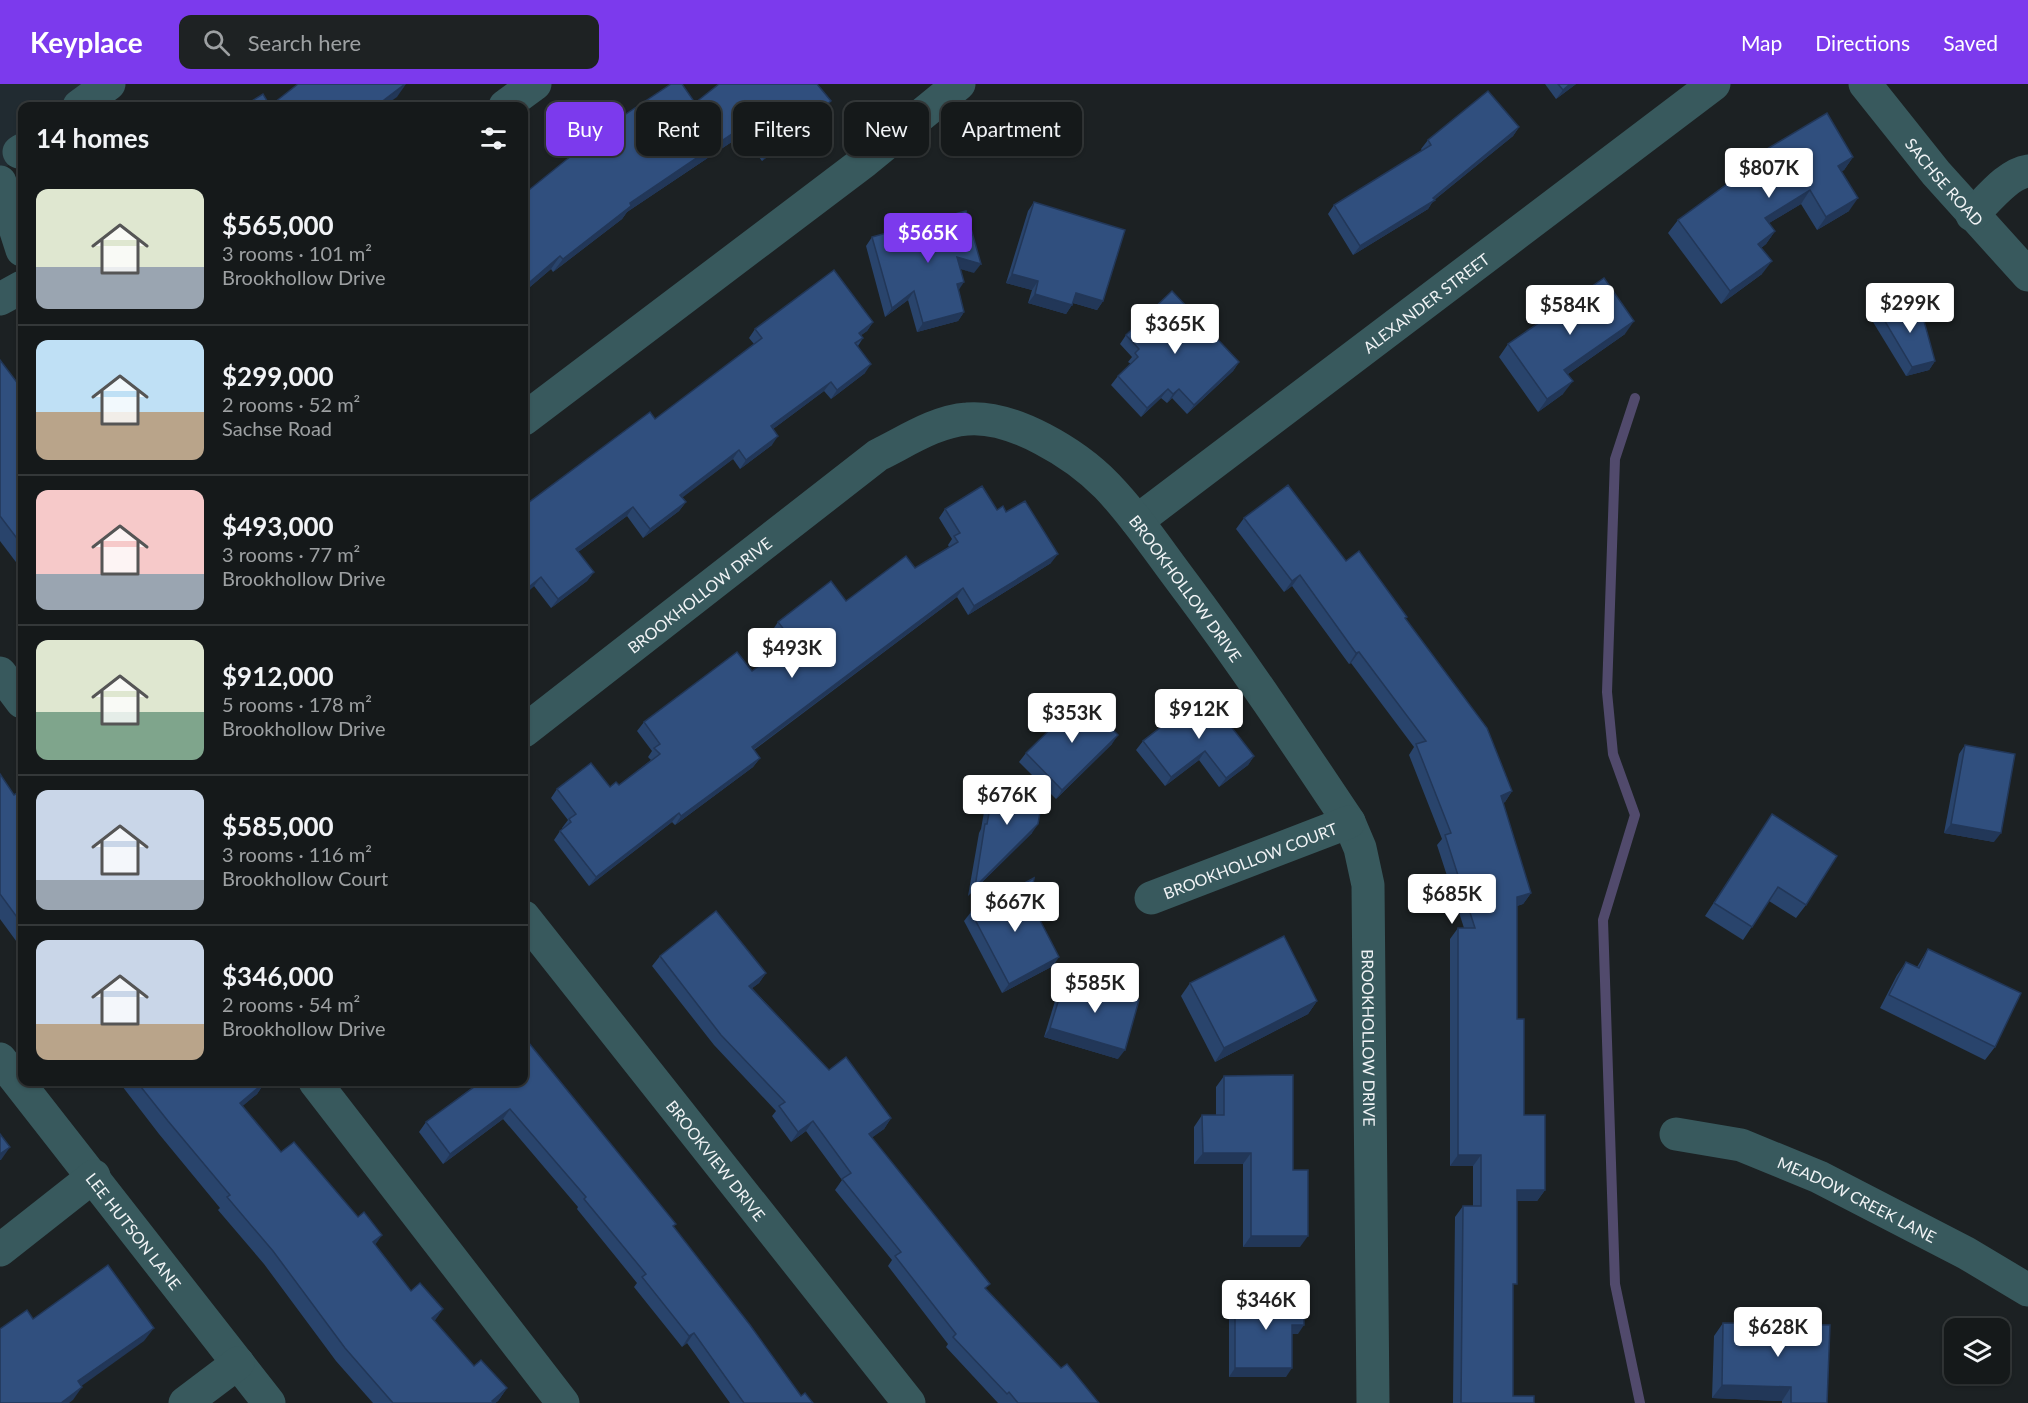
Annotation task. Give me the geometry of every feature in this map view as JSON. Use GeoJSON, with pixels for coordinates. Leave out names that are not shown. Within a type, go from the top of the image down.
{"type":"FeatureCollection","features":[{"type":"Feature","properties":{"kind":"street"},"geometry":{"type":"LineString","coordinates":[[85,102],[109,84]]}},
{"type":"Feature","properties":{"kind":"street"},"geometry":{"type":"LineString","coordinates":[[510,102],[535,84]]}},
{"type":"Feature","properties":{"kind":"street"},"geometry":{"type":"LineString","coordinates":[[528,416],[865,160],[959,84]]}},
{"type":"Feature","properties":{"kind":"street","name":"ALEXANDER STREET"},"geometry":{"type":"LineString","coordinates":[[1137,521],[1714,84]]}},
{"type":"Feature","properties":{"kind":"street","name":"SACHSE ROAD"},"geometry":{"type":"LineString","coordinates":[[1866,84],[1972,215],[2028,275]]}},
{"type":"Feature","properties":{"kind":"street"},"geometry":{"type":"LineString","coordinates":[[1972,215],[2021,172],[2028,171]]}},
{"type":"Feature","properties":{"kind":"street"},"geometry":{"type":"LineString","coordinates":[[0,183],[18,238]]}},
{"type":"Feature","properties":{"kind":"street"},"geometry":{"type":"LineString","coordinates":[[0,298],[18,288]]}},
{"type":"Feature","properties":{"kind":"street","name":"BROOKHOLLOW DRIVE"},"geometry":{"type":"LineString","coordinates":[[528,728],[878,455],[933,429],[967,418],[1010,425],[1062,449],[1106,485],[1137,521],[1248,669],[1349,822],[1360,848],[1368,885],[1373,1403]]}},
{"type":"Feature","properties":{"kind":"street"},"geometry":{"type":"LineString","coordinates":[[0,673],[18,697]]}},
{"type":"Feature","properties":{"kind":"street","name":"BROOKHOLLOW COURT"},"geometry":{"type":"LineString","coordinates":[[1152,898],[1349,822]]}},
{"type":"Feature","properties":{"kind":"street","name":"BROOKVIEW DRIVE"},"geometry":{"type":"LineString","coordinates":[[528,922],[757,1215],[909,1403]]}},
{"type":"Feature","properties":{"kind":"street","name":"LEE HUTSON LANE"},"geometry":{"type":"LineString","coordinates":[[0,1059],[18,1081]]}},
{"type":"Feature","properties":{"kind":"street","name":"LEE HUTSON LANE"},"geometry":{"type":"LineString","coordinates":[[22,1086],[269,1403]]}},
{"type":"Feature","properties":{"kind":"street"},"geometry":{"type":"LineString","coordinates":[[318,1086],[563,1403]]}},
{"type":"Feature","properties":{"kind":"street","name":"MEADOW CREEK LANE"},"geometry":{"type":"LineString","coordinates":[[1677,1134],[1741,1145],[1819,1177],[1966,1253],[2028,1290]]}},
{"type":"Feature","properties":{"kind":"street"},"geometry":{"type":"LineString","coordinates":[[0,1250],[94,1176]]}},
{"type":"Feature","properties":{"kind":"street"},"geometry":{"type":"LineString","coordinates":[[185,1403],[238,1363]]}},
{"type":"Feature","properties":{"kind":"shaded area"},"geometry":{"type":"Polygon","coordinates":[[[0,84],[109,84],[86,102],[18,102],[18,157],[0,172],[0,84]]]}},
{"type":"Feature","properties":{"kind":"building"},"geometry":{"type":"Polygon","coordinates":[[[298,84],[405,84],[381,102],[275,102],[298,84]]]}},
{"type":"Feature","properties":{"kind":"building"},"geometry":{"type":"Polygon","coordinates":[[[671,84],[682,84],[694,102],[644,102],[671,84]]]}},
{"type":"Feature","properties":{"kind":"building"},"geometry":{"type":"Polygon","coordinates":[[[719,84],[817,84],[831,101],[733,102],[733,133],[721,141],[721,102],[696,102],[719,84]]]}},
{"type":"Feature","properties":{"kind":"building"},"geometry":{"type":"Polygon","coordinates":[[[1558,84],[1570,84],[1563,90],[1558,84]]]}},
{"type":"Feature","properties":{"kind":"building"},"geometry":{"type":"Polygon","coordinates":[[[1488,91],[1519,127],[1433,198],[1435,200],[1360,246],[1334,205],[1431,145],[1428,140],[1488,91]]]}},
{"type":"Feature","properties":{"kind":"building"},"geometry":{"type":"Polygon","coordinates":[[[263,94],[268,102],[250,102],[263,94]]]}},
{"type":"Feature","properties":{"kind":"building"},"geometry":{"type":"Polygon","coordinates":[[[636,107],[636,156],[699,156],[630,203],[631,206],[563,259],[560,256],[528,284],[528,191],[571,156],[624,156],[624,115],[636,107]]]}},
{"type":"Feature","properties":{"kind":"building"},"geometry":{"type":"Polygon","coordinates":[[[1827,113],[1853,157],[1838,166],[1858,198],[1826,217],[1810,190],[1765,218],[1775,231],[1758,244],[1772,261],[1730,291],[1678,220],[1760,160],[1757,155],[1827,113]]]}},
{"type":"Feature","properties":{"kind":"building"},"geometry":{"type":"Polygon","coordinates":[[[1034,202],[1125,230],[1103,301],[1076,293],[1072,305],[1035,294],[1038,281],[1012,274],[1034,202]]]}},
{"type":"Feature","properties":{"kind":"building"},"geometry":{"type":"Polygon","coordinates":[[[966,211],[981,264],[957,257],[964,282],[957,284],[964,312],[923,323],[914,291],[892,308],[872,237],[966,211]]]}},
{"type":"Feature","properties":{"kind":"building"},"geometry":{"type":"Polygon","coordinates":[[[834,270],[873,322],[859,333],[863,338],[855,343],[871,364],[837,390],[831,382],[771,426],[778,436],[746,460],[739,450],[680,495],[686,502],[650,529],[633,507],[576,549],[594,572],[558,599],[541,577],[528,588],[528,503],[650,412],[655,419],[762,338],[755,329],[834,270]]]}},
{"type":"Feature","properties":{"kind":"building"},"geometry":{"type":"Polygon","coordinates":[[[1604,278],[1634,321],[1564,370],[1573,381],[1547,399],[1508,344],[1604,278]]]}},
{"type":"Feature","properties":{"kind":"building"},"geometry":{"type":"Polygon","coordinates":[[[1172,291],[1239,362],[1194,405],[1179,389],[1173,394],[1168,389],[1147,408],[1118,376],[1138,357],[1135,353],[1139,349],[1126,335],[1172,291]]]}},
{"type":"Feature","properties":{"kind":"building"},"geometry":{"type":"Polygon","coordinates":[[[1919,303],[1935,361],[1912,367],[1880,313],[1919,303]]]}},
{"type":"Feature","properties":{"kind":"building"},"geometry":{"type":"Polygon","coordinates":[[[0,360],[18,384],[18,540],[0,516],[0,360]]]}},
{"type":"Feature","properties":{"kind":"building"},"geometry":{"type":"Polygon","coordinates":[[[1288,485],[1346,561],[1359,551],[1407,617],[1405,618],[1487,728],[1512,791],[1501,796],[1531,893],[1517,897],[1517,1019],[1524,1019],[1524,1115],[1545,1115],[1545,1190],[1517,1190],[1517,1284],[1513,1284],[1513,1396],[1534,1396],[1534,1403],[1461,1403],[1463,1206],[1481,1206],[1481,1155],[1458,1155],[1458,928],[1475,928],[1445,835],[1451,833],[1416,744],[1426,741],[1359,652],[1356,653],[1300,575],[1292,581],[1244,518],[1288,485]]]}},
{"type":"Feature","properties":{"kind":"building"},"geometry":{"type":"Polygon","coordinates":[[[982,486],[997,510],[1003,506],[1006,512],[1025,501],[1058,554],[974,606],[963,588],[752,747],[760,758],[681,816],[679,813],[596,877],[560,831],[571,822],[569,819],[576,814],[557,789],[591,763],[610,787],[616,782],[619,785],[660,754],[654,748],[660,744],[644,722],[737,652],[752,671],[793,641],[778,622],[831,581],[846,601],[906,556],[915,568],[958,542],[954,536],[960,533],[945,509],[982,486]]]}},
{"type":"Feature","properties":{"kind":"building"},"geometry":{"type":"Polygon","coordinates":[[[1205,693],[1254,756],[1226,778],[1205,751],[1171,777],[1143,741],[1205,693]]]}},
{"type":"Feature","properties":{"kind":"building"},"geometry":{"type":"Polygon","coordinates":[[[1082,698],[1118,735],[1062,790],[1026,753],[1082,698]]]}},
{"type":"Feature","properties":{"kind":"building"},"geometry":{"type":"Polygon","coordinates":[[[1965,745],[2015,754],[2001,833],[1951,824],[1965,745]]]}},
{"type":"Feature","properties":{"kind":"building"},"geometry":{"type":"Polygon","coordinates":[[[0,774],[14,795],[18,792],[18,919],[0,894],[0,774]]]}},
{"type":"Feature","properties":{"kind":"building"},"geometry":{"type":"Polygon","coordinates":[[[994,786],[1043,795],[1038,824],[975,887],[985,824],[987,824],[994,786]]]}},
{"type":"Feature","properties":{"kind":"building"},"geometry":{"type":"Polygon","coordinates":[[[1772,814],[1837,856],[1806,905],[1778,887],[1752,927],[1714,903],[1772,814]]]}},
{"type":"Feature","properties":{"kind":"building"},"geometry":{"type":"Polygon","coordinates":[[[1034,878],[1030,901],[1059,957],[1009,984],[971,912],[1034,878]]]}},
{"type":"Feature","properties":{"kind":"building"},"geometry":{"type":"Polygon","coordinates":[[[716,911],[766,973],[749,986],[829,1070],[846,1057],[891,1118],[869,1134],[990,1284],[985,1288],[1061,1368],[1067,1364],[1099,1403],[1018,1403],[953,1337],[956,1334],[895,1256],[901,1252],[842,1179],[851,1173],[813,1121],[798,1132],[779,1106],[785,1102],[721,1035],[660,956],[716,911]]]}},
{"type":"Feature","properties":{"kind":"building"},"geometry":{"type":"Polygon","coordinates":[[[1284,936],[1317,1001],[1224,1048],[1190,983],[1284,936]]]}},
{"type":"Feature","properties":{"kind":"building"},"geometry":{"type":"Polygon","coordinates":[[[1928,949],[2021,993],[1995,1047],[1889,995],[1906,962],[1919,968],[1928,949]]]}},
{"type":"Feature","properties":{"kind":"building"},"geometry":{"type":"Polygon","coordinates":[[[1065,979],[1139,1000],[1125,1050],[1050,1028],[1065,979]]]}},
{"type":"Feature","properties":{"kind":"building"},"geometry":{"type":"Polygon","coordinates":[[[528,1042],[676,1224],[673,1226],[750,1325],[801,1396],[805,1393],[813,1403],[744,1403],[694,1333],[689,1336],[642,1277],[646,1274],[584,1199],[586,1197],[510,1109],[450,1154],[426,1122],[476,1086],[528,1086],[528,1042]]]}},
{"type":"Feature","properties":{"kind":"building"},"geometry":{"type":"Polygon","coordinates":[[[1293,1075],[1293,1170],[1308,1170],[1308,1236],[1251,1236],[1251,1153],[1203,1153],[1202,1115],[1224,1115],[1224,1076],[1293,1075]]]}},
{"type":"Feature","properties":{"kind":"building"},"geometry":{"type":"Polygon","coordinates":[[[140,1086],[260,1086],[240,1103],[281,1152],[294,1142],[358,1217],[364,1212],[382,1235],[373,1242],[411,1291],[420,1283],[443,1309],[432,1318],[474,1366],[481,1360],[507,1388],[492,1401],[494,1403],[393,1403],[345,1348],[273,1251],[227,1197],[230,1195],[140,1086]]]}},
{"type":"Feature","properties":{"kind":"building"},"geometry":{"type":"Polygon","coordinates":[[[0,1134],[10,1147],[0,1154],[0,1134]]]}},
{"type":"Feature","properties":{"kind":"building"},"geometry":{"type":"Polygon","coordinates":[[[108,1265],[154,1328],[78,1381],[82,1387],[61,1403],[0,1403],[0,1329],[27,1310],[33,1319],[108,1265]]]}},
{"type":"Feature","properties":{"kind":"building"},"geometry":{"type":"Polygon","coordinates":[[[1235,1298],[1304,1298],[1304,1325],[1292,1325],[1292,1368],[1235,1368],[1235,1298]]]}},
{"type":"Feature","properties":{"kind":"building"},"geometry":{"type":"Polygon","coordinates":[[[1723,1323],[1830,1325],[1827,1403],[1791,1403],[1791,1387],[1722,1385],[1723,1323]]]}},
{"type":"Feature","properties":{"kind":"waterway"},"geometry":{"type":"LineString","coordinates":[[1635,398],[1615,459],[1607,692],[1613,754],[1635,815],[1603,920],[1615,1284],[1640,1403]]}}]}
